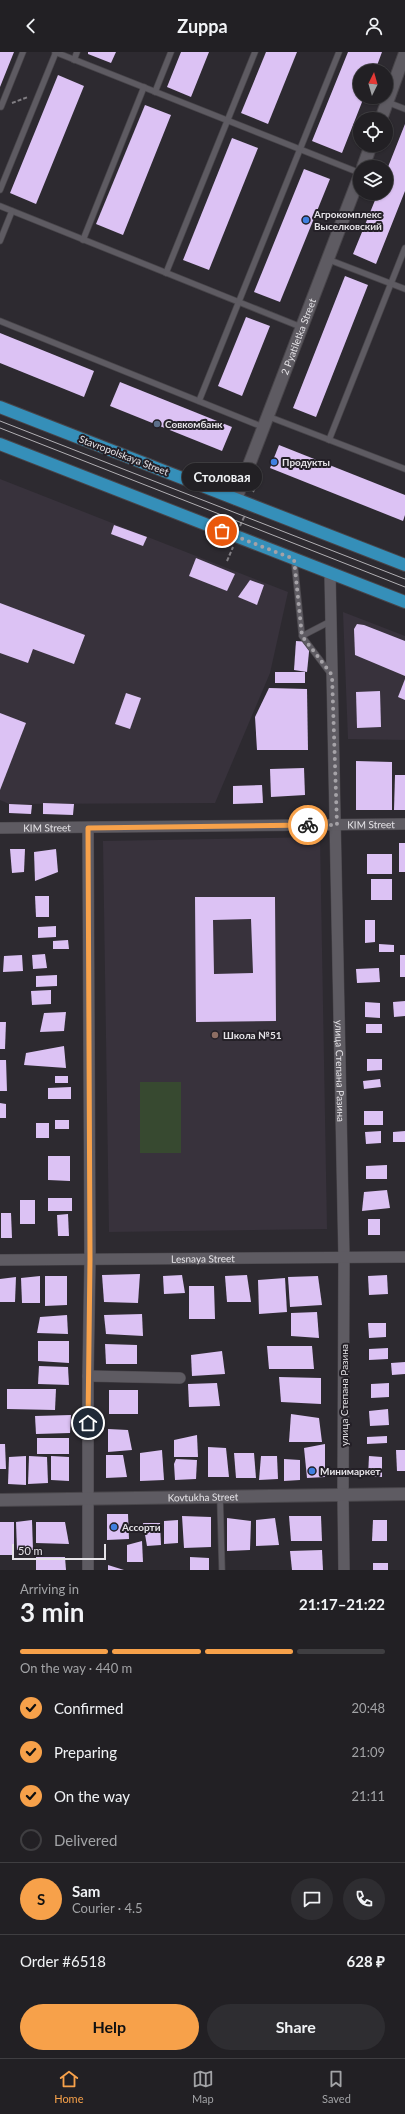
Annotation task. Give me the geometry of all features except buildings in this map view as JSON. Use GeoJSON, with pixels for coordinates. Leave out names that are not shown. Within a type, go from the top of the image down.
{"type":"FeatureCollection","features":[{"type":"Feature","properties":{"kind":"main road"},"geometry":{"type":"LineString","coordinates":[[393,86],[405,53]]}},
{"type":"Feature","properties":{"kind":"main road","name":"2 Pyatiletka Street"},"geometry":{"type":"LineString","coordinates":[[236,499],[353,192]]}},
{"type":"Feature","properties":{"kind":"main road","name":"Stavropolskaya Street"},"geometry":{"type":"LineString","coordinates":[[0,407],[405,566]]}},
{"type":"Feature","properties":{"kind":"main road"},"geometry":{"type":"LineString","coordinates":[[0,444],[405,602]]}},
{"type":"Feature","properties":{"kind":"main road","name":"Kovtukha Street"},"geometry":{"type":"LineString","coordinates":[[0,1500],[88,1500],[405,1494]]}},
{"type":"Feature","properties":{"kind":"street","name":"улица Степана Разина"},"geometry":{"type":"LineString","coordinates":[[330,573],[337,825],[344,1258],[344,1570]]}},
{"type":"Feature","properties":{"kind":"street","name":"KIM Street"},"geometry":{"type":"LineString","coordinates":[[0,828],[405,824]]}},
{"type":"Feature","properties":{"kind":"street"},"geometry":{"type":"LineString","coordinates":[[88,828],[90,1259],[88,1376],[88,1570]]}},
{"type":"Feature","properties":{"kind":"street","name":"Lesnaya Street"},"geometry":{"type":"LineString","coordinates":[[0,1260],[405,1257]]}},
{"type":"Feature","properties":{"kind":"street"},"geometry":{"type":"LineString","coordinates":[[88,1376],[180,1378]]}},
{"type":"Feature","properties":{"kind":"lane"},"geometry":{"type":"LineString","coordinates":[[1,107],[23,52]]}},
{"type":"Feature","properties":{"kind":"lane"},"geometry":{"type":"LineString","coordinates":[[0,190],[55,52],[353,171]]}},
{"type":"Feature","properties":{"kind":"lane"},"geometry":{"type":"LineString","coordinates":[[74,60],[77,52]]}},
{"type":"Feature","properties":{"kind":"lane"},"geometry":{"type":"LineString","coordinates":[[155,92],[171,52]]}},
{"type":"Feature","properties":{"kind":"lane"},"geometry":{"type":"LineString","coordinates":[[166,273],[255,52]]}},
{"type":"Feature","properties":{"kind":"lane"},"geometry":{"type":"LineString","coordinates":[[199,401],[339,52]]}},
{"type":"Feature","properties":{"kind":"lane"},"geometry":{"type":"LineString","coordinates":[[83,240],[144,87]]}},
{"type":"Feature","properties":{"kind":"lane"},"geometry":{"type":"LineString","coordinates":[[392,104],[405,109]]}},
{"type":"Feature","properties":{"kind":"lane"},"geometry":{"type":"LineString","coordinates":[[0,206],[301,327]]}},
{"type":"Feature","properties":{"kind":"lane"},"geometry":{"type":"LineString","coordinates":[[0,240],[12,210]]}},
{"type":"Feature","properties":{"kind":"lane"},"geometry":{"type":"LineString","coordinates":[[329,440],[405,248]]}},
{"type":"Feature","properties":{"kind":"lane"},"geometry":{"type":"LineString","coordinates":[[327,259],[405,289]]}},
{"type":"Feature","properties":{"kind":"lane"},"geometry":{"type":"LineString","coordinates":[[0,321],[199,401],[329,440],[405,469]]}},
{"type":"Feature","properties":{"kind":"lane"},"geometry":{"type":"LineString","coordinates":[[294,559],[302,636],[332,675]]}},
{"type":"Feature","properties":{"kind":"lane"},"geometry":{"type":"LineString","coordinates":[[302,636],[331,621]]}},
{"type":"Feature","properties":{"kind":"lane"},"geometry":{"type":"LineString","coordinates":[[220,1497],[222,1570]]}},
{"type":"Feature","properties":{"kind":"path"},"geometry":{"type":"LineString","coordinates":[[1,107],[39,94]]}},
{"type":"Feature","properties":{"kind":"path"},"geometry":{"type":"LineString","coordinates":[[227,561],[259,478]]}},
{"type":"Feature","properties":{"kind":"shaded area"},"geometry":{"type":"Polygon","coordinates":[[[0,479],[288,592],[270,673],[215,803],[9,804],[0,800],[0,479]]]}},
{"type":"Feature","properties":{"kind":"shaded area"},"geometry":{"type":"Polygon","coordinates":[[[343,612],[405,636],[405,740],[348,739],[343,612]]]}},
{"type":"Feature","properties":{"kind":"shaded area","name":"Школа №51"},"geometry":{"type":"Polygon","coordinates":[[[320,837],[327,1229],[109,1232],[103,841],[320,837]]]}},
{"type":"Feature","properties":{"kind":"green space"},"geometry":{"type":"Polygon","coordinates":[[[140,1082],[181,1082],[181,1153],[140,1153],[140,1082]]]}},
{"type":"Feature","properties":{"kind":"tram line"},"geometry":{"type":"LineString","coordinates":[[0,421],[405,579]]}},
{"type":"Feature","properties":{"kind":"tram line"},"geometry":{"type":"LineString","coordinates":[[0,428],[405,587]]}},
{"type":"Feature","properties":{"kind":"way so far"},"geometry":{"type":"LineString","coordinates":[[222,531],[294,559],[302,636],[332,675],[337,825],[308,825]]}},
{"type":"Feature","properties":{"kind":"place","name":"Агрокомплекс Выселковский"},"geometry":{"type":"Point","coordinates":[306,220]}},
{"type":"Feature","properties":{"kind":"place","name":"Совкомбанк"},"geometry":{"type":"Point","coordinates":[157,424]}},
{"type":"Feature","properties":{"kind":"place","name":"Продукты"},"geometry":{"type":"Point","coordinates":[274,462]}},
{"type":"Feature","properties":{"kind":"place","name":"Столовая"},"geometry":{"type":"Point","coordinates":[222,531]}},
{"type":"Feature","properties":{"kind":"place","name":"Школа №51"},"geometry":{"type":"Point","coordinates":[215,1035]}},
{"type":"Feature","properties":{"kind":"place","name":"Минимаркет"},"geometry":{"type":"Point","coordinates":[312,1471]}},
{"type":"Feature","properties":{"kind":"place","name":"Ассорти"},"geometry":{"type":"Point","coordinates":[114,1527]}},
{"type":"Feature","properties":{"kind":"route"},"geometry":{"type":"LineString","coordinates":[[88,1423],[90,1259],[88,828],[308,825]]}}]}
